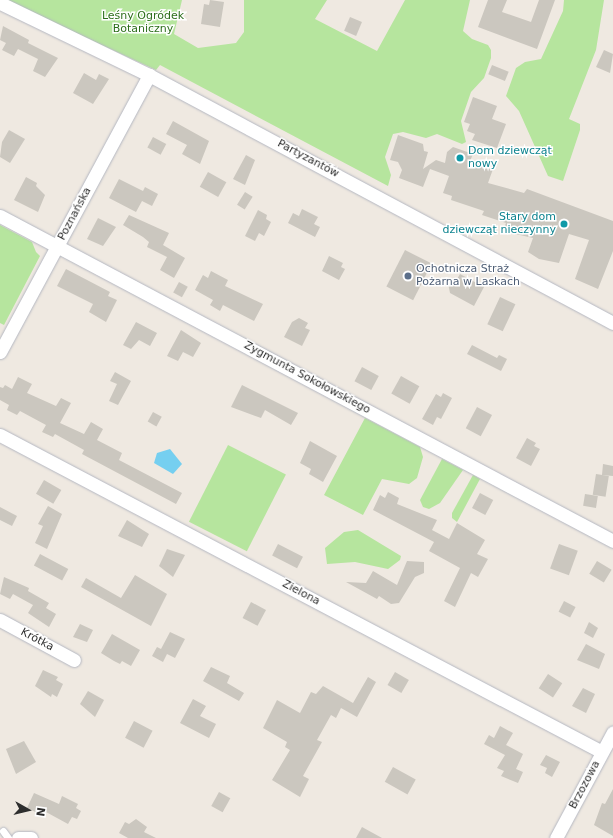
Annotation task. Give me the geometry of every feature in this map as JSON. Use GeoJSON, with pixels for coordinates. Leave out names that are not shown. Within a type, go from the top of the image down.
{"type":"FeatureCollection","features":[{"type":"Feature","properties":{"kind":"street","name":"Partyzantów"},"geometry":{"type":"LineString","coordinates":[[0,3],[149,75],[613,323]]}},
{"type":"Feature","properties":{"kind":"street","name":"Poznańska"},"geometry":{"type":"LineString","coordinates":[[0,352],[149,75]]}},
{"type":"Feature","properties":{"kind":"street","name":"Zygmunta Sokołowskiego"},"geometry":{"type":"LineString","coordinates":[[0,216],[58,245],[613,541]]}},
{"type":"Feature","properties":{"kind":"street","name":"Zielona"},"geometry":{"type":"LineString","coordinates":[[0,435],[602,752]]}},
{"type":"Feature","properties":{"kind":"street","name":"Krótka"},"geometry":{"type":"LineString","coordinates":[[0,620],[74,660]]}},
{"type":"Feature","properties":{"kind":"street","name":"Brzozowa"},"geometry":{"type":"LineString","coordinates":[[556,838],[613,732]]}},
{"type":"Feature","properties":{"kind":"street"},"geometry":{"type":"LineString","coordinates":[[18,838],[31,838]]}},
{"type":"Feature","properties":{"kind":"lane"},"geometry":{"type":"LineString","coordinates":[[3,831],[8,838]]}},
{"type":"Feature","properties":{"kind":"green space","name":"Leśny Ogródek Botaniczny"},"geometry":{"type":"Polygon","coordinates":[[[4,0],[182,0],[174,34],[198,48],[236,43],[244,32],[244,0],[327,0],[315,19],[377,51],[405,0],[470,0],[463,31],[472,39],[488,45],[491,50],[491,58],[484,78],[471,92],[461,121],[466,142],[462,144],[437,134],[426,138],[403,132],[393,134],[385,157],[391,175],[388,186],[160,65],[156,70],[4,0]]]}},
{"type":"Feature","properties":{"kind":"green space"},"geometry":{"type":"Polygon","coordinates":[[[564,0],[604,0],[596,50],[569,119],[580,124],[580,130],[563,181],[548,176],[519,111],[506,96],[516,68],[525,62],[541,59],[563,11],[564,0]]]}},
{"type":"Feature","properties":{"kind":"green space"},"geometry":{"type":"Polygon","coordinates":[[[0,225],[32,242],[36,252],[40,256],[4,325],[0,323],[0,225]]]}},
{"type":"Feature","properties":{"kind":"green space"},"geometry":{"type":"Polygon","coordinates":[[[365,418],[420,447],[423,457],[417,478],[409,484],[382,479],[363,515],[324,495],[365,418]]]}},
{"type":"Feature","properties":{"kind":"green space"},"geometry":{"type":"Polygon","coordinates":[[[228,445],[286,475],[247,551],[189,522],[228,445]]]}},
{"type":"Feature","properties":{"kind":"green space"},"geometry":{"type":"Polygon","coordinates":[[[442,459],[463,470],[440,503],[429,509],[423,507],[420,500],[442,459]]]}},
{"type":"Feature","properties":{"kind":"green space"},"geometry":{"type":"Polygon","coordinates":[[[473,475],[480,479],[457,522],[452,518],[452,513],[473,475]]]}},
{"type":"Feature","properties":{"kind":"green space"},"geometry":{"type":"Polygon","coordinates":[[[358,530],[401,556],[400,560],[388,569],[355,562],[327,564],[325,548],[344,532],[358,530]]]}},
{"type":"Feature","properties":{"kind":"water"},"geometry":{"type":"Polygon","coordinates":[[[170,449],[182,464],[173,474],[154,463],[157,453],[170,449]]]}},
{"type":"Feature","properties":{"kind":"building"},"geometry":{"type":"Polygon","coordinates":[[[210,0],[224,2],[220,27],[201,24],[204,4],[209,5],[210,0]]]}},
{"type":"Feature","properties":{"kind":"building"},"geometry":{"type":"Polygon","coordinates":[[[488,0],[507,0],[502,12],[531,22],[539,0],[555,0],[537,49],[478,27],[488,0]]]}},
{"type":"Feature","properties":{"kind":"building"},"geometry":{"type":"Polygon","coordinates":[[[350,17],[362,22],[356,36],[344,31],[350,17]]]}},
{"type":"Feature","properties":{"kind":"building"},"geometry":{"type":"Polygon","coordinates":[[[3,26],[29,40],[28,43],[58,58],[45,77],[33,71],[38,59],[18,49],[14,56],[2,50],[6,43],[0,40],[3,26]]]}},
{"type":"Feature","properties":{"kind":"building"},"geometry":{"type":"Polygon","coordinates":[[[604,50],[613,54],[610,73],[596,67],[604,50]]]}},
{"type":"Feature","properties":{"kind":"building"},"geometry":{"type":"Polygon","coordinates":[[[492,65],[509,72],[505,81],[488,74],[492,65]]]}},
{"type":"Feature","properties":{"kind":"building"},"geometry":{"type":"Polygon","coordinates":[[[84,73],[96,80],[99,74],[109,79],[93,104],[73,93],[84,73]]]}},
{"type":"Feature","properties":{"kind":"building"},"geometry":{"type":"Polygon","coordinates":[[[473,97],[497,106],[492,119],[506,124],[497,148],[472,140],[475,134],[467,131],[470,124],[464,122],[473,97]]]}},
{"type":"Feature","properties":{"kind":"building"},"geometry":{"type":"Polygon","coordinates":[[[173,121],[209,141],[200,164],[182,154],[187,145],[166,134],[173,121]]]}},
{"type":"Feature","properties":{"kind":"building"},"geometry":{"type":"Polygon","coordinates":[[[9,130],[25,139],[10,163],[0,157],[2,142],[9,130]]]}},
{"type":"Feature","properties":{"kind":"building"},"geometry":{"type":"Polygon","coordinates":[[[398,135],[423,144],[424,151],[428,152],[423,169],[436,160],[445,163],[447,152],[453,147],[473,154],[470,161],[493,169],[488,183],[524,193],[527,189],[613,221],[613,251],[598,289],[575,279],[589,240],[569,234],[559,263],[539,259],[528,252],[533,238],[503,230],[506,223],[482,215],[484,211],[451,200],[452,196],[443,193],[449,176],[430,169],[423,187],[399,178],[402,170],[398,162],[390,160],[398,135]]]}},
{"type":"Feature","properties":{"kind":"building"},"geometry":{"type":"Polygon","coordinates":[[[153,137],[166,144],[161,155],[147,148],[153,137]]]}},
{"type":"Feature","properties":{"kind":"building"},"geometry":{"type":"Polygon","coordinates":[[[246,155],[255,160],[245,185],[233,179],[246,155]]]}},
{"type":"Feature","properties":{"kind":"building"},"geometry":{"type":"Polygon","coordinates":[[[208,172],[226,182],[218,197],[200,187],[208,172]]]}},
{"type":"Feature","properties":{"kind":"building"},"geometry":{"type":"Polygon","coordinates":[[[26,177],[37,183],[36,186],[45,195],[38,212],[14,200],[26,177]]]}},
{"type":"Feature","properties":{"kind":"building"},"geometry":{"type":"Polygon","coordinates":[[[119,179],[143,191],[145,187],[158,194],[152,206],[142,201],[136,212],[109,198],[119,179]]]}},
{"type":"Feature","properties":{"kind":"building"},"geometry":{"type":"Polygon","coordinates":[[[245,192],[253,197],[245,209],[237,205],[245,192]]]}},
{"type":"Feature","properties":{"kind":"building"},"geometry":{"type":"Polygon","coordinates":[[[302,209],[318,217],[314,224],[320,227],[315,237],[288,223],[293,213],[299,216],[302,209]]]}},
{"type":"Feature","properties":{"kind":"building"},"geometry":{"type":"Polygon","coordinates":[[[258,210],[267,215],[266,219],[271,222],[264,236],[259,233],[255,241],[245,236],[258,210]]]}},
{"type":"Feature","properties":{"kind":"building"},"geometry":{"type":"Polygon","coordinates":[[[129,215],[169,233],[163,245],[185,258],[174,278],[160,270],[167,257],[147,247],[149,242],[123,225],[129,215]]]}},
{"type":"Feature","properties":{"kind":"building"},"geometry":{"type":"Polygon","coordinates":[[[98,218],[116,227],[103,246],[87,239],[98,218]]]}},
{"type":"Feature","properties":{"kind":"building","name":"Ochotnicza Straż Pożarna w Laskach"},"geometry":{"type":"Polygon","coordinates":[[[405,250],[432,264],[413,300],[386,287],[405,250]]]}},
{"type":"Feature","properties":{"kind":"building"},"geometry":{"type":"Polygon","coordinates":[[[329,256],[343,263],[341,267],[345,269],[339,280],[322,271],[329,256]]]}},
{"type":"Feature","properties":{"kind":"building"},"geometry":{"type":"Polygon","coordinates":[[[66,269],[110,292],[108,296],[117,300],[106,322],[89,312],[93,304],[57,286],[66,269]]]}},
{"type":"Feature","properties":{"kind":"building"},"geometry":{"type":"Polygon","coordinates":[[[211,271],[228,280],[225,286],[263,304],[254,321],[223,305],[220,311],[210,305],[213,300],[195,290],[203,275],[208,278],[211,271]]]}},
{"type":"Feature","properties":{"kind":"building"},"geometry":{"type":"Polygon","coordinates":[[[460,274],[484,287],[474,306],[450,293],[448,283],[456,281],[460,274]]]}},
{"type":"Feature","properties":{"kind":"building"},"geometry":{"type":"Polygon","coordinates":[[[179,282],[188,287],[182,297],[173,292],[179,282]]]}},
{"type":"Feature","properties":{"kind":"building"},"geometry":{"type":"Polygon","coordinates":[[[500,297],[515,304],[503,331],[487,324],[500,297]]]}},
{"type":"Feature","properties":{"kind":"building"},"geometry":{"type":"Polygon","coordinates":[[[299,318],[308,323],[305,328],[310,330],[302,346],[284,337],[292,322],[299,318]]]}},
{"type":"Feature","properties":{"kind":"building"},"geometry":{"type":"Polygon","coordinates":[[[136,322],[157,333],[150,346],[139,340],[131,349],[123,345],[136,322]]]}},
{"type":"Feature","properties":{"kind":"building"},"geometry":{"type":"Polygon","coordinates":[[[181,330],[201,343],[193,357],[183,352],[178,361],[167,356],[181,330]]]}},
{"type":"Feature","properties":{"kind":"building"},"geometry":{"type":"Polygon","coordinates":[[[472,345],[497,358],[499,355],[507,359],[501,371],[467,354],[472,345]]]}},
{"type":"Feature","properties":{"kind":"building"},"geometry":{"type":"Polygon","coordinates":[[[362,367],[379,376],[371,390],[354,381],[362,367]]]}},
{"type":"Feature","properties":{"kind":"building"},"geometry":{"type":"Polygon","coordinates":[[[115,372],[131,381],[118,405],[109,401],[117,384],[110,381],[115,372]]]}},
{"type":"Feature","properties":{"kind":"building"},"geometry":{"type":"Polygon","coordinates":[[[401,376],[419,386],[410,404],[391,393],[401,376]]]}},
{"type":"Feature","properties":{"kind":"building"},"geometry":{"type":"Polygon","coordinates":[[[18,377],[32,384],[27,393],[56,406],[61,398],[71,403],[60,423],[84,434],[91,422],[103,429],[97,440],[122,453],[119,460],[182,493],[176,504],[82,454],[84,450],[55,434],[53,437],[42,432],[46,425],[20,411],[17,415],[7,410],[9,405],[0,400],[0,387],[3,388],[5,385],[12,389],[18,377]]]}},
{"type":"Feature","properties":{"kind":"building"},"geometry":{"type":"Polygon","coordinates":[[[242,385],[298,413],[291,425],[265,410],[261,418],[231,407],[242,385]]]}},
{"type":"Feature","properties":{"kind":"building"},"geometry":{"type":"Polygon","coordinates":[[[443,393],[452,398],[441,419],[437,417],[433,425],[422,419],[436,394],[441,397],[443,393]]]}},
{"type":"Feature","properties":{"kind":"building"},"geometry":{"type":"Polygon","coordinates":[[[477,407],[492,415],[481,436],[466,428],[477,407]]]}},
{"type":"Feature","properties":{"kind":"building"},"geometry":{"type":"Polygon","coordinates":[[[153,412],[162,417],[156,426],[148,422],[153,412]]]}},
{"type":"Feature","properties":{"kind":"building"},"geometry":{"type":"Polygon","coordinates":[[[527,438],[536,443],[534,446],[540,449],[531,466],[516,458],[527,438]]]}},
{"type":"Feature","properties":{"kind":"building"},"geometry":{"type":"Polygon","coordinates":[[[310,441],[337,456],[323,482],[309,474],[311,469],[300,463],[310,441]]]}},
{"type":"Feature","properties":{"kind":"building"},"geometry":{"type":"Polygon","coordinates":[[[603,464],[613,466],[613,476],[602,475],[603,464]]]}},
{"type":"Feature","properties":{"kind":"building"},"geometry":{"type":"Polygon","coordinates":[[[596,474],[609,476],[606,497],[593,495],[596,474]]]}},
{"type":"Feature","properties":{"kind":"building"},"geometry":{"type":"Polygon","coordinates":[[[44,480],[61,490],[53,504],[36,494],[44,480]]]}},
{"type":"Feature","properties":{"kind":"building"},"geometry":{"type":"Polygon","coordinates":[[[388,492],[399,498],[397,504],[437,520],[432,530],[449,539],[457,523],[485,540],[477,554],[488,559],[478,577],[471,573],[455,607],[444,601],[460,568],[429,551],[434,542],[373,510],[380,495],[385,498],[388,492]]]}},
{"type":"Feature","properties":{"kind":"building"},"geometry":{"type":"Polygon","coordinates":[[[480,493],[493,500],[485,515],[472,508],[480,493]]]}},
{"type":"Feature","properties":{"kind":"building"},"geometry":{"type":"Polygon","coordinates":[[[585,494],[598,496],[596,508],[583,506],[585,494]]]}},
{"type":"Feature","properties":{"kind":"building"},"geometry":{"type":"Polygon","coordinates":[[[48,506],[62,514],[47,549],[35,543],[43,526],[38,524],[48,506]]]}},
{"type":"Feature","properties":{"kind":"building"},"geometry":{"type":"Polygon","coordinates":[[[0,507],[17,516],[12,526],[0,520],[0,507]]]}},
{"type":"Feature","properties":{"kind":"building"},"geometry":{"type":"Polygon","coordinates":[[[127,520],[149,534],[142,547],[118,536],[127,520]]]}},
{"type":"Feature","properties":{"kind":"building"},"geometry":{"type":"Polygon","coordinates":[[[278,544],[303,557],[297,568],[272,556],[278,544]]]}},
{"type":"Feature","properties":{"kind":"building"},"geometry":{"type":"Polygon","coordinates":[[[559,544],[578,551],[569,575],[550,568],[559,544]]]}},
{"type":"Feature","properties":{"kind":"building"},"geometry":{"type":"Polygon","coordinates":[[[167,549],[185,555],[173,577],[159,566],[167,549]]]}},
{"type":"Feature","properties":{"kind":"building"},"geometry":{"type":"Polygon","coordinates":[[[40,554],[68,569],[62,581],[34,565],[40,554]]]}},
{"type":"Feature","properties":{"kind":"building"},"geometry":{"type":"Polygon","coordinates":[[[407,561],[424,562],[424,573],[415,577],[399,603],[391,604],[379,596],[377,599],[346,582],[366,583],[373,571],[397,585],[407,561]]]}},
{"type":"Feature","properties":{"kind":"building"},"geometry":{"type":"Polygon","coordinates":[[[597,561],[612,570],[604,583],[589,574],[597,561]]]}},
{"type":"Feature","properties":{"kind":"building"},"geometry":{"type":"Polygon","coordinates":[[[135,575],[167,594],[151,626],[81,587],[86,578],[121,598],[135,575]]]}},
{"type":"Feature","properties":{"kind":"building"},"geometry":{"type":"Polygon","coordinates":[[[4,577],[29,588],[28,591],[49,603],[46,608],[56,614],[49,627],[28,613],[33,605],[13,594],[10,599],[0,594],[4,577]]]}},
{"type":"Feature","properties":{"kind":"building"},"geometry":{"type":"Polygon","coordinates":[[[564,601],[576,607],[570,618],[559,612],[564,601]]]}},
{"type":"Feature","properties":{"kind":"building"},"geometry":{"type":"Polygon","coordinates":[[[251,602],[266,610],[258,626],[243,618],[251,602]]]}},
{"type":"Feature","properties":{"kind":"building"},"geometry":{"type":"Polygon","coordinates":[[[589,622],[598,628],[593,638],[584,633],[589,622]]]}},
{"type":"Feature","properties":{"kind":"building"},"geometry":{"type":"Polygon","coordinates":[[[80,624],[93,630],[87,642],[73,637],[80,624]]]}},
{"type":"Feature","properties":{"kind":"building"},"geometry":{"type":"Polygon","coordinates":[[[170,632],[185,639],[175,658],[167,654],[163,662],[152,656],[157,647],[161,649],[170,632]]]}},
{"type":"Feature","properties":{"kind":"building"},"geometry":{"type":"Polygon","coordinates":[[[112,634],[140,650],[131,666],[122,661],[120,664],[101,653],[112,634]]]}},
{"type":"Feature","properties":{"kind":"building"},"geometry":{"type":"Polygon","coordinates":[[[586,644],[605,654],[599,669],[577,660],[586,644]]]}},
{"type":"Feature","properties":{"kind":"building"},"geometry":{"type":"Polygon","coordinates":[[[211,667],[230,676],[227,683],[244,693],[239,701],[203,681],[211,667]]]}},
{"type":"Feature","properties":{"kind":"building"},"geometry":{"type":"Polygon","coordinates":[[[43,670],[58,677],[56,680],[63,684],[57,697],[52,694],[51,697],[35,686],[43,670]]]}},
{"type":"Feature","properties":{"kind":"building"},"geometry":{"type":"Polygon","coordinates":[[[395,672],[409,680],[401,693],[388,685],[395,672]]]}},
{"type":"Feature","properties":{"kind":"building"},"geometry":{"type":"Polygon","coordinates":[[[548,674],[562,683],[553,698],[539,688],[548,674]]]}},
{"type":"Feature","properties":{"kind":"building"},"geometry":{"type":"Polygon","coordinates":[[[368,677],[376,682],[357,717],[341,708],[336,718],[331,715],[317,740],[322,742],[303,776],[309,779],[300,797],[272,780],[290,750],[285,747],[287,742],[263,728],[277,700],[300,713],[311,692],[316,694],[323,686],[353,703],[368,677]]]}},
{"type":"Feature","properties":{"kind":"building"},"geometry":{"type":"Polygon","coordinates":[[[583,688],[595,694],[586,713],[572,706],[583,688]]]}},
{"type":"Feature","properties":{"kind":"building"},"geometry":{"type":"Polygon","coordinates":[[[88,691],[104,700],[95,717],[80,704],[88,691]]]}},
{"type":"Feature","properties":{"kind":"building"},"geometry":{"type":"Polygon","coordinates":[[[193,699],[206,706],[200,716],[216,724],[209,738],[180,723],[193,699]]]}},
{"type":"Feature","properties":{"kind":"building"},"geometry":{"type":"Polygon","coordinates":[[[134,721],[153,731],[144,748],[125,738],[134,721]]]}},
{"type":"Feature","properties":{"kind":"building"},"geometry":{"type":"Polygon","coordinates":[[[500,726],[513,733],[506,745],[523,754],[516,769],[523,772],[518,783],[501,776],[504,771],[497,768],[505,755],[484,744],[489,735],[494,738],[500,726]]]}},
{"type":"Feature","properties":{"kind":"building"},"geometry":{"type":"Polygon","coordinates":[[[24,741],[36,762],[16,774],[6,749],[24,741]]]}},
{"type":"Feature","properties":{"kind":"building"},"geometry":{"type":"Polygon","coordinates":[[[546,755],[560,762],[552,777],[545,773],[547,768],[540,765],[546,755]]]}},
{"type":"Feature","properties":{"kind":"building"},"geometry":{"type":"Polygon","coordinates":[[[393,767],[416,780],[407,794],[385,782],[393,767]]]}},
{"type":"Feature","properties":{"kind":"building"},"geometry":{"type":"Polygon","coordinates":[[[613,789],[613,836],[594,825],[602,803],[605,804],[613,789]]]}},
{"type":"Feature","properties":{"kind":"building"},"geometry":{"type":"Polygon","coordinates":[[[219,792],[230,798],[223,812],[211,806],[219,792]]]}},
{"type":"Feature","properties":{"kind":"building"},"geometry":{"type":"Polygon","coordinates":[[[34,793],[59,804],[62,796],[78,804],[76,808],[81,811],[77,819],[72,817],[68,824],[46,812],[44,816],[27,808],[34,793]]]}},
{"type":"Feature","properties":{"kind":"building"},"geometry":{"type":"Polygon","coordinates":[[[136,819],[147,827],[144,832],[156,838],[128,838],[119,833],[125,822],[129,824],[136,819]]]}},
{"type":"Feature","properties":{"kind":"building"},"geometry":{"type":"Polygon","coordinates":[[[362,827],[382,838],[356,838],[362,827]]]}},
{"type":"Feature","properties":{"kind":"place","name":"Dom dziewcząt nowy"},"geometry":{"type":"Point","coordinates":[460,158]}},
{"type":"Feature","properties":{"kind":"place","name":"Stary dom dziewcząt nieczynny"},"geometry":{"type":"Point","coordinates":[564,224]}},
{"type":"Feature","properties":{"kind":"place","name":"Ochotnicza Straż Pożarna w Laskach"},"geometry":{"type":"Point","coordinates":[408,276]}}]}
